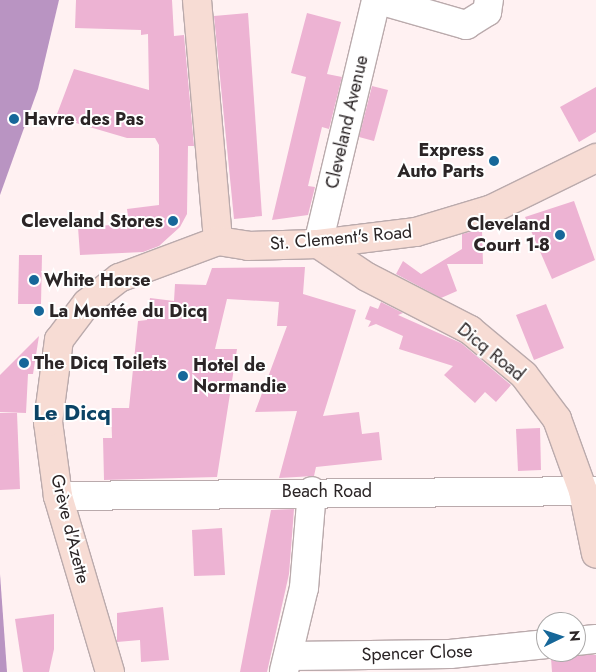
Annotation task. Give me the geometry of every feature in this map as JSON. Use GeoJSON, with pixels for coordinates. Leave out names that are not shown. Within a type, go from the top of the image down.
{"type":"FeatureCollection","features":[{"type":"Feature","properties":{"kind":"main road"},"geometry":{"type":"LineString","coordinates":[[197,0],[218,240]]}},
{"type":"Feature","properties":{"kind":"main road","name":"St. Clement's Road"},"geometry":{"type":"LineString","coordinates":[[218,240],[248,246],[318,244],[416,232],[492,209],[596,158]]}},
{"type":"Feature","properties":{"kind":"main road","name":"Grève d'Azette"},"geometry":{"type":"LineString","coordinates":[[110,672],[58,496],[48,422],[50,384],[60,340],[87,303],[119,278],[218,240]]}},
{"type":"Feature","properties":{"kind":"main road","name":"Dicq Road"},"geometry":{"type":"LineString","coordinates":[[318,244],[367,277],[470,330],[524,375],[557,419],[590,491],[596,554]]}},
{"type":"Feature","properties":{"kind":"street"},"geometry":{"type":"LineString","coordinates":[[377,0],[466,25],[487,12],[489,0]]}},
{"type":"Feature","properties":{"kind":"street","name":"Cleveland Avenue"},"geometry":{"type":"LineString","coordinates":[[318,244],[377,0]]}},
{"type":"Feature","properties":{"kind":"street"},"geometry":{"type":"LineString","coordinates":[[286,664],[304,588],[312,491]]}},
{"type":"Feature","properties":{"kind":"street","name":"Beach Road"},"geometry":{"type":"LineString","coordinates":[[58,496],[312,491],[590,491]]}},
{"type":"Feature","properties":{"kind":"street","name":"Spencer Close"},"geometry":{"type":"LineString","coordinates":[[286,664],[450,654],[536,645]]}},
{"type":"Feature","properties":{"kind":"shaded area","name":"Havre des Pas"},"geometry":{"type":"Polygon","coordinates":[[[0,0],[59,0],[38,89],[0,195],[0,0]]]}},
{"type":"Feature","properties":{"kind":"shaded area"},"geometry":{"type":"Polygon","coordinates":[[[0,574],[7,672],[0,672],[0,574]]]}},
{"type":"Feature","properties":{"kind":"building"},"geometry":{"type":"Polygon","coordinates":[[[76,0],[172,0],[174,36],[184,35],[194,146],[188,146],[187,214],[180,227],[159,246],[143,252],[80,255],[78,227],[129,224],[127,209],[159,205],[159,145],[155,138],[127,138],[69,121],[54,122],[74,69],[149,90],[148,34],[141,35],[141,30],[75,28],[76,0]]]}},
{"type":"Feature","properties":{"kind":"building"},"geometry":{"type":"Polygon","coordinates":[[[248,13],[262,216],[234,219],[214,16],[248,13]]]}},
{"type":"Feature","properties":{"kind":"building"},"geometry":{"type":"Polygon","coordinates":[[[307,13],[341,22],[327,74],[342,77],[329,129],[322,127],[308,186],[315,187],[308,215],[272,220],[306,77],[291,73],[307,13]]]}},
{"type":"Feature","properties":{"kind":"building"},"geometry":{"type":"Polygon","coordinates":[[[372,86],[388,90],[374,141],[359,137],[372,86]]]}},
{"type":"Feature","properties":{"kind":"building"},"geometry":{"type":"Polygon","coordinates":[[[596,87],[596,132],[579,142],[560,107],[596,87]]]}},
{"type":"Feature","properties":{"kind":"building","name":"Cleveland Court 1-8"},"geometry":{"type":"Polygon","coordinates":[[[574,201],[595,260],[552,279],[525,217],[574,201]]]}},
{"type":"Feature","properties":{"kind":"building"},"geometry":{"type":"Polygon","coordinates":[[[482,229],[483,264],[447,264],[457,291],[441,298],[396,274],[403,261],[421,274],[462,249],[462,234],[482,229]]]}},
{"type":"Feature","properties":{"kind":"building"},"geometry":{"type":"Polygon","coordinates":[[[19,255],[42,255],[41,304],[18,304],[19,255]]]}},
{"type":"Feature","properties":{"kind":"building","name":"Hotel de Normandie"},"geometry":{"type":"Polygon","coordinates":[[[305,267],[303,294],[356,310],[323,416],[359,412],[362,434],[379,432],[382,460],[316,467],[314,476],[279,478],[297,411],[255,412],[287,326],[277,326],[279,302],[227,299],[215,349],[237,349],[217,477],[104,480],[103,438],[112,438],[111,408],[129,408],[138,321],[147,320],[150,298],[174,301],[175,284],[206,285],[212,268],[305,267]]]}},
{"type":"Feature","properties":{"kind":"building"},"geometry":{"type":"Polygon","coordinates":[[[381,302],[403,313],[398,315],[461,343],[511,385],[496,402],[485,392],[475,403],[444,375],[453,366],[399,349],[403,336],[376,324],[368,327],[371,321],[365,319],[370,306],[378,309],[381,302]]]}},
{"type":"Feature","properties":{"kind":"building"},"geometry":{"type":"Polygon","coordinates":[[[546,304],[564,348],[534,360],[516,315],[546,304]]]}},
{"type":"Feature","properties":{"kind":"building"},"geometry":{"type":"Polygon","coordinates":[[[39,336],[33,374],[28,374],[26,413],[0,412],[0,375],[39,336]]]}},
{"type":"Feature","properties":{"kind":"building"},"geometry":{"type":"Polygon","coordinates":[[[0,413],[17,413],[20,489],[0,490],[0,413]]]}},
{"type":"Feature","properties":{"kind":"building"},"geometry":{"type":"Polygon","coordinates":[[[540,428],[541,470],[518,471],[516,429],[540,428]]]}},
{"type":"Feature","properties":{"kind":"building"},"geometry":{"type":"Polygon","coordinates":[[[294,509],[289,574],[267,672],[240,672],[271,510],[294,509]]]}},
{"type":"Feature","properties":{"kind":"building"},"geometry":{"type":"Polygon","coordinates":[[[222,528],[225,575],[194,576],[192,530],[222,528]]]}},
{"type":"Feature","properties":{"kind":"building"},"geometry":{"type":"Polygon","coordinates":[[[163,607],[169,660],[141,662],[140,640],[117,642],[117,613],[163,607]]]}},
{"type":"Feature","properties":{"kind":"building"},"geometry":{"type":"Polygon","coordinates":[[[54,614],[54,649],[49,672],[23,672],[15,619],[54,614]]]}},
{"type":"Feature","properties":{"kind":"building"},"geometry":{"type":"Polygon","coordinates":[[[586,654],[596,655],[596,672],[552,672],[551,662],[586,662],[586,654]]]}},
{"type":"Feature","properties":{"kind":"place","name":"Havre des Pas"},"geometry":{"type":"Point","coordinates":[14,119]}},
{"type":"Feature","properties":{"kind":"place","name":"Express Auto Parts"},"geometry":{"type":"Point","coordinates":[494,161]}},
{"type":"Feature","properties":{"kind":"place","name":"Cleveland Stores"},"geometry":{"type":"Point","coordinates":[173,221]}},
{"type":"Feature","properties":{"kind":"place","name":"Cleveland Court 1-8"},"geometry":{"type":"Point","coordinates":[560,235]}},
{"type":"Feature","properties":{"kind":"place","name":"White Horse"},"geometry":{"type":"Point","coordinates":[34,280]}},
{"type":"Feature","properties":{"kind":"place","name":"La Montée du Dicq"},"geometry":{"type":"Point","coordinates":[39,311]}},
{"type":"Feature","properties":{"kind":"place","name":"The Dicq Toilets"},"geometry":{"type":"Point","coordinates":[24,363]}},
{"type":"Feature","properties":{"kind":"place","name":"Hotel de Normandie"},"geometry":{"type":"Point","coordinates":[183,376]}},
{"type":"Feature","properties":{"kind":"district","name":"Le Dicq"},"geometry":{"type":"Point","coordinates":[72,413]}}]}
